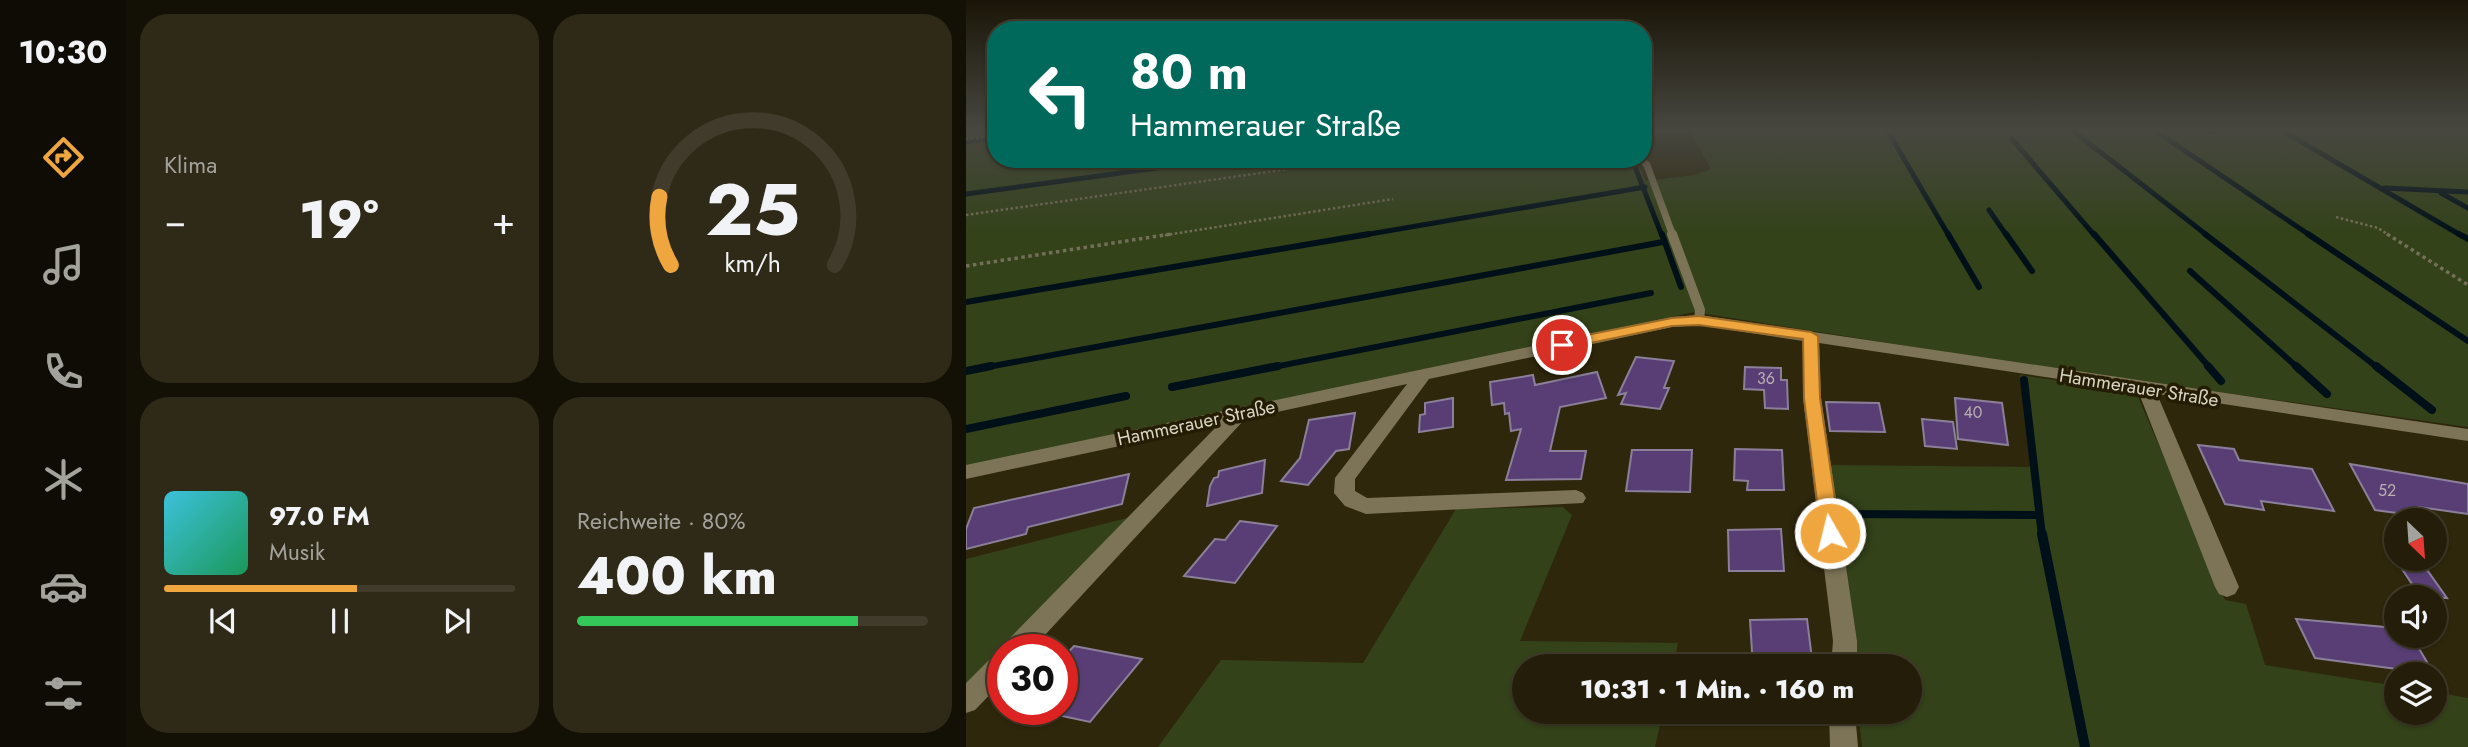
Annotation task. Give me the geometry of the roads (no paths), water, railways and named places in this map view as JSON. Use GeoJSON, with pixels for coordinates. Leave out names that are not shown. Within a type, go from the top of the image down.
{"type":"FeatureCollection","features":[{"type":"Feature","properties":{"kind":"street","name":"Hammerauer Straße"},"geometry":{"type":"LineString","coordinates":[[966,472],[1425,373],[1672,322],[1699,320],[2146,389],[2468,435]]}},
{"type":"Feature","properties":{"kind":"street"},"geometry":{"type":"LineString","coordinates":[[1811,336],[1812,398],[1845,641],[1844,654]]}},
{"type":"Feature","properties":{"kind":"street"},"geometry":{"type":"LineString","coordinates":[[1425,373],[1345,478],[1344,494],[1352,501],[1366,506],[1576,498]]}},
{"type":"Feature","properties":{"kind":"street"},"geometry":{"type":"LineString","coordinates":[[2146,389],[2227,587]]}},
{"type":"Feature","properties":{"kind":"street"},"geometry":{"type":"LineString","coordinates":[[1030,634],[1241,412]]}},
{"type":"Feature","properties":{"kind":"street"},"geometry":{"type":"LineString","coordinates":[[966,701],[987,679]]}},
{"type":"Feature","properties":{"kind":"street"},"geometry":{"type":"LineString","coordinates":[[1843,724],[1844,747]]}},
{"type":"Feature","properties":{"kind":"lane"},"geometry":{"type":"LineString","coordinates":[[1648,168],[1700,310],[1699,320]]}},
{"type":"Feature","properties":{"kind":"waterway"},"geometry":{"type":"LineString","coordinates":[[1907,165],[1949,236]]}},
{"type":"Feature","properties":{"kind":"waterway"},"geometry":{"type":"LineString","coordinates":[[2034,165],[2095,236]]}},
{"type":"Feature","properties":{"kind":"waterway"},"geometry":{"type":"LineString","coordinates":[[2117,165],[2208,236]]}},
{"type":"Feature","properties":{"kind":"waterway"},"geometry":{"type":"LineString","coordinates":[[2206,165],[2311,236]]}},
{"type":"Feature","properties":{"kind":"waterway"},"geometry":{"type":"LineString","coordinates":[[2341,165],[2462,236]]}},
{"type":"Feature","properties":{"kind":"waterway"},"geometry":{"type":"LineString","coordinates":[[966,194],[1157,168]]}},
{"type":"Feature","properties":{"kind":"waterway"},"geometry":{"type":"LineString","coordinates":[[1636,168],[1643,187]]}},
{"type":"Feature","properties":{"kind":"waterway"},"geometry":{"type":"LineString","coordinates":[[1358,236],[1643,187]]}},
{"type":"Feature","properties":{"kind":"waterway"},"geometry":{"type":"LineString","coordinates":[[1643,187],[1662,236]]}},
{"type":"Feature","properties":{"kind":"waterway"},"geometry":{"type":"LineString","coordinates":[[2385,188],[2468,192]]}},
{"type":"Feature","properties":{"kind":"waterway"},"geometry":{"type":"LineString","coordinates":[[2441,193],[2468,208]]}},
{"type":"Feature","properties":{"kind":"waterway"},"geometry":{"type":"LineString","coordinates":[[1989,210],[2007,236]]}},
{"type":"Feature","properties":{"kind":"waterway"},"geometry":{"type":"LineString","coordinates":[[966,302],[1369,234]]}},
{"type":"Feature","properties":{"kind":"waterway"},"geometry":{"type":"LineString","coordinates":[[1662,234],[1681,287]]}},
{"type":"Feature","properties":{"kind":"waterway"},"geometry":{"type":"LineString","coordinates":[[1948,234],[1979,287]]}},
{"type":"Feature","properties":{"kind":"waterway"},"geometry":{"type":"LineString","coordinates":[[2006,234],[2032,271]]}},
{"type":"Feature","properties":{"kind":"waterway"},"geometry":{"type":"LineString","coordinates":[[2094,234],[2210,368]]}},
{"type":"Feature","properties":{"kind":"waterway"},"geometry":{"type":"LineString","coordinates":[[2205,234],[2378,368]]}},
{"type":"Feature","properties":{"kind":"waterway"},"geometry":{"type":"LineString","coordinates":[[2308,234],[2468,341]]}},
{"type":"Feature","properties":{"kind":"waterway"},"geometry":{"type":"LineString","coordinates":[[2459,234],[2468,239]]}},
{"type":"Feature","properties":{"kind":"waterway"},"geometry":{"type":"LineString","coordinates":[[982,368],[1663,242]]}},
{"type":"Feature","properties":{"kind":"waterway"},"geometry":{"type":"LineString","coordinates":[[2190,271],[2298,368]]}},
{"type":"Feature","properties":{"kind":"waterway"},"geometry":{"type":"LineString","coordinates":[[1269,368],[1651,293]]}},
{"type":"Feature","properties":{"kind":"waterway"},"geometry":{"type":"LineString","coordinates":[[966,371],[991,366]]}},
{"type":"Feature","properties":{"kind":"waterway"},"geometry":{"type":"LineString","coordinates":[[1172,387],[1278,366]]}},
{"type":"Feature","properties":{"kind":"waterway"},"geometry":{"type":"LineString","coordinates":[[2208,366],[2221,381]]}},
{"type":"Feature","properties":{"kind":"waterway"},"geometry":{"type":"LineString","coordinates":[[2296,366],[2327,394]]}},
{"type":"Feature","properties":{"kind":"waterway"},"geometry":{"type":"LineString","coordinates":[[2376,366],[2432,410]]}},
{"type":"Feature","properties":{"kind":"waterway"},"geometry":{"type":"LineString","coordinates":[[2024,380],[2042,536]]}},
{"type":"Feature","properties":{"kind":"waterway"},"geometry":{"type":"LineString","coordinates":[[966,429],[1126,396]]}},
{"type":"Feature","properties":{"kind":"waterway"},"geometry":{"type":"LineString","coordinates":[[1840,514],[2038,515]]}},
{"type":"Feature","properties":{"kind":"waterway"},"geometry":{"type":"LineString","coordinates":[[2042,534],[2085,747]]}}]}
